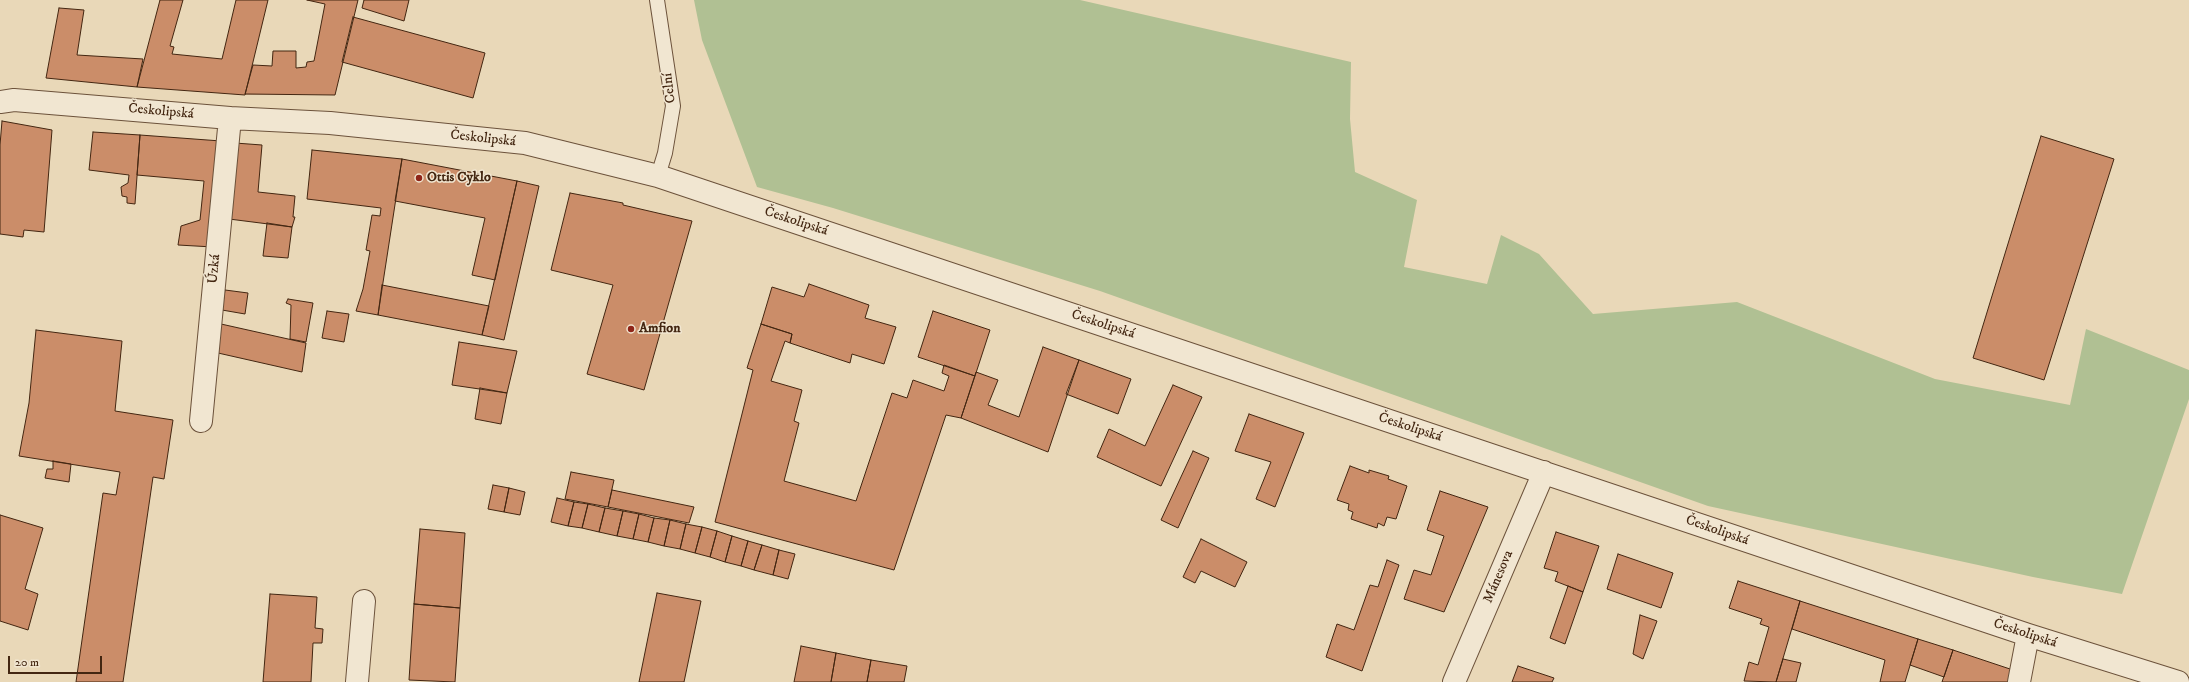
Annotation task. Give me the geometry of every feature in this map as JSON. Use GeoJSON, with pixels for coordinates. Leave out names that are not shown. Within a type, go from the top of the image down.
{"type":"FeatureCollection","features":[{"type":"Feature","properties":{"kind":"street","name":"Českolipská"},"geometry":{"type":"LineString","coordinates":[[0,102],[14,100],[230,118],[330,123],[525,143],[658,176],[2028,635],[2178,682]]}},
{"type":"Feature","properties":{"kind":"street","name":"Úzká"},"geometry":{"type":"LineString","coordinates":[[201,421],[230,118]]}},
{"type":"Feature","properties":{"kind":"street","name":"Mánesova"},"geometry":{"type":"LineString","coordinates":[[1454,682],[1544,472]]}},
{"type":"Feature","properties":{"kind":"street"},"geometry":{"type":"LineString","coordinates":[[357,682],[364,601]]}},
{"type":"Feature","properties":{"kind":"street"},"geometry":{"type":"LineString","coordinates":[[2019,682],[2028,635]]}},
{"type":"Feature","properties":{"kind":"lane","name":"Celní"},"geometry":{"type":"LineString","coordinates":[[657,0],[673,106],[665,154],[658,176]]}},
{"type":"Feature","properties":{"kind":"green space"},"geometry":{"type":"Polygon","coordinates":[[[694,0],[1080,0],[1351,62],[1350,119],[1355,172],[1417,200],[1404,267],[1487,284],[1501,235],[1539,254],[1593,314],[1737,302],[1935,379],[2070,405],[2086,329],[2189,370],[2189,399],[2122,594],[2033,577],[1708,506],[1100,291],[833,208],[757,187],[702,40],[694,0]]]}},
{"type":"Feature","properties":{"kind":"building"},"geometry":{"type":"Polygon","coordinates":[[[160,0],[183,0],[170,46],[174,47],[172,54],[222,59],[236,0],[268,0],[245,95],[137,87],[160,0]]]}},
{"type":"Feature","properties":{"kind":"building"},"geometry":{"type":"Polygon","coordinates":[[[307,0],[358,0],[335,95],[245,94],[253,65],[272,66],[273,51],[296,51],[296,68],[306,67],[307,62],[314,61],[325,4],[307,0]]]}},
{"type":"Feature","properties":{"kind":"building"},"geometry":{"type":"Polygon","coordinates":[[[364,0],[409,0],[404,21],[362,8],[364,0]]]}},
{"type":"Feature","properties":{"kind":"building"},"geometry":{"type":"Polygon","coordinates":[[[59,8],[84,10],[77,55],[143,59],[137,87],[46,78],[59,8]]]}},
{"type":"Feature","properties":{"kind":"building"},"geometry":{"type":"Polygon","coordinates":[[[353,17],[485,53],[473,98],[342,62],[353,17]]]}},
{"type":"Feature","properties":{"kind":"building"},"geometry":{"type":"Polygon","coordinates":[[[2,121],[52,130],[44,232],[24,230],[23,237],[0,234],[0,145],[2,121]]]}},
{"type":"Feature","properties":{"kind":"building"},"geometry":{"type":"Polygon","coordinates":[[[93,132],[140,135],[135,204],[127,203],[127,197],[122,196],[121,187],[128,183],[129,175],[89,170],[93,132]]]}},
{"type":"Feature","properties":{"kind":"building"},"geometry":{"type":"Polygon","coordinates":[[[140,135],[221,141],[213,247],[178,245],[181,226],[200,220],[204,181],[137,175],[140,135]]]}},
{"type":"Feature","properties":{"kind":"building"},"geometry":{"type":"Polygon","coordinates":[[[2041,136],[2114,159],[2044,380],[1973,358],[2041,136]]]}},
{"type":"Feature","properties":{"kind":"building"},"geometry":{"type":"Polygon","coordinates":[[[235,143],[262,145],[258,192],[295,196],[293,217],[295,217],[292,227],[229,219],[235,143]]]}},
{"type":"Feature","properties":{"kind":"building"},"geometry":{"type":"Polygon","coordinates":[[[312,150],[402,159],[378,315],[356,311],[363,289],[370,251],[366,250],[372,215],[380,216],[381,208],[307,199],[312,150]]]}},
{"type":"Feature","properties":{"kind":"building"},"geometry":{"type":"Polygon","coordinates":[[[402,159],[517,181],[495,280],[472,275],[485,218],[395,201],[402,159]]]}},
{"type":"Feature","properties":{"kind":"building"},"geometry":{"type":"Polygon","coordinates":[[[517,181],[539,186],[504,340],[482,335],[517,181]]]}},
{"type":"Feature","properties":{"kind":"building","name":"Amfion"},"geometry":{"type":"Polygon","coordinates":[[[570,193],[623,203],[623,205],[692,221],[644,390],[587,374],[613,285],[551,270],[570,193]]]}},
{"type":"Feature","properties":{"kind":"building"},"geometry":{"type":"Polygon","coordinates":[[[267,223],[292,227],[288,258],[263,256],[267,223]]]}},
{"type":"Feature","properties":{"kind":"building"},"geometry":{"type":"Polygon","coordinates":[[[809,284],[869,305],[865,318],[896,327],[884,364],[852,354],[850,363],[790,343],[792,334],[761,324],[772,287],[804,297],[809,284]]]}},
{"type":"Feature","properties":{"kind":"building"},"geometry":{"type":"Polygon","coordinates":[[[382,285],[489,306],[482,335],[378,315],[382,285]]]}},
{"type":"Feature","properties":{"kind":"building"},"geometry":{"type":"Polygon","coordinates":[[[225,290],[248,293],[245,314],[222,310],[225,290]]]}},
{"type":"Feature","properties":{"kind":"building"},"geometry":{"type":"Polygon","coordinates":[[[288,299],[313,303],[306,342],[290,339],[291,305],[286,303],[288,299]]]}},
{"type":"Feature","properties":{"kind":"building"},"geometry":{"type":"Polygon","coordinates":[[[327,311],[349,314],[344,342],[322,338],[327,311]]]}},
{"type":"Feature","properties":{"kind":"building"},"geometry":{"type":"Polygon","coordinates":[[[933,311],[990,330],[975,376],[918,357],[933,311]]]}},
{"type":"Feature","properties":{"kind":"building"},"geometry":{"type":"Polygon","coordinates":[[[221,324],[306,343],[302,372],[218,353],[221,324]]]}},
{"type":"Feature","properties":{"kind":"building"},"geometry":{"type":"Polygon","coordinates":[[[761,324],[792,334],[790,343],[785,341],[771,381],[802,390],[794,421],[799,423],[784,481],[856,501],[892,393],[907,398],[913,380],[944,391],[949,376],[942,373],[944,365],[975,376],[961,418],[946,415],[894,570],[715,522],[753,370],[747,368],[761,324]]]}},
{"type":"Feature","properties":{"kind":"building"},"geometry":{"type":"Polygon","coordinates":[[[36,330],[122,341],[115,411],[173,420],[164,479],[153,477],[123,682],[76,682],[103,493],[116,495],[120,472],[19,456],[29,403],[36,330]]]}},
{"type":"Feature","properties":{"kind":"building"},"geometry":{"type":"Polygon","coordinates":[[[459,342],[517,351],[507,393],[452,385],[459,342]]]}},
{"type":"Feature","properties":{"kind":"building"},"geometry":{"type":"Polygon","coordinates":[[[1043,347],[1079,360],[1048,452],[961,418],[976,372],[998,380],[988,405],[1019,417],[1043,347]]]}},
{"type":"Feature","properties":{"kind":"building"},"geometry":{"type":"Polygon","coordinates":[[[1079,360],[1131,379],[1118,414],[1066,394],[1079,360]]]}},
{"type":"Feature","properties":{"kind":"building"},"geometry":{"type":"Polygon","coordinates":[[[1173,385],[1202,397],[1161,486],[1097,457],[1109,429],[1145,446],[1173,385]]]}},
{"type":"Feature","properties":{"kind":"building"},"geometry":{"type":"Polygon","coordinates":[[[480,388],[507,393],[501,424],[475,419],[480,388]]]}},
{"type":"Feature","properties":{"kind":"building"},"geometry":{"type":"Polygon","coordinates":[[[1249,414],[1304,433],[1275,507],[1256,499],[1271,462],[1235,451],[1249,414]]]}},
{"type":"Feature","properties":{"kind":"building"},"geometry":{"type":"Polygon","coordinates":[[[1193,451],[1209,458],[1178,528],[1161,520],[1193,451]]]}},
{"type":"Feature","properties":{"kind":"building"},"geometry":{"type":"Polygon","coordinates":[[[53,461],[71,464],[69,482],[45,478],[47,469],[53,469],[53,461]]]}},
{"type":"Feature","properties":{"kind":"building"},"geometry":{"type":"Polygon","coordinates":[[[1350,466],[1369,473],[1369,470],[1389,476],[1388,479],[1407,486],[1396,519],[1387,517],[1384,526],[1378,523],[1377,528],[1351,519],[1353,512],[1348,510],[1349,504],[1337,500],[1350,466]]]}},
{"type":"Feature","properties":{"kind":"building"},"geometry":{"type":"Polygon","coordinates":[[[571,472],[614,480],[608,507],[565,499],[571,472]]]}},
{"type":"Feature","properties":{"kind":"building"},"geometry":{"type":"Polygon","coordinates":[[[493,485],[509,488],[504,512],[488,509],[493,485]]]}},
{"type":"Feature","properties":{"kind":"building"},"geometry":{"type":"Polygon","coordinates":[[[509,488],[525,492],[520,515],[504,512],[509,488]]]}},
{"type":"Feature","properties":{"kind":"building"},"geometry":{"type":"Polygon","coordinates":[[[612,490],[694,507],[689,523],[608,507],[612,490]]]}},
{"type":"Feature","properties":{"kind":"building"},"geometry":{"type":"Polygon","coordinates":[[[1440,491],[1488,507],[1444,612],[1404,599],[1414,570],[1431,575],[1444,536],[1427,530],[1440,491]]]}},
{"type":"Feature","properties":{"kind":"building"},"geometry":{"type":"Polygon","coordinates":[[[557,498],[574,502],[568,526],[551,522],[557,498]]]}},
{"type":"Feature","properties":{"kind":"building"},"geometry":{"type":"Polygon","coordinates":[[[574,502],[588,504],[582,528],[568,526],[574,502]]]}},
{"type":"Feature","properties":{"kind":"building"},"geometry":{"type":"Polygon","coordinates":[[[588,504],[605,508],[599,532],[582,528],[588,504]]]}},
{"type":"Feature","properties":{"kind":"building"},"geometry":{"type":"Polygon","coordinates":[[[605,508],[623,511],[617,536],[599,532],[605,508]]]}},
{"type":"Feature","properties":{"kind":"building"},"geometry":{"type":"Polygon","coordinates":[[[623,511],[639,514],[633,539],[617,536],[623,511]]]}},
{"type":"Feature","properties":{"kind":"building"},"geometry":{"type":"Polygon","coordinates":[[[639,514],[654,518],[648,542],[633,539],[639,514]]]}},
{"type":"Feature","properties":{"kind":"building"},"geometry":{"type":"Polygon","coordinates":[[[0,515],[43,528],[25,589],[38,594],[28,630],[0,621],[0,515]]]}},
{"type":"Feature","properties":{"kind":"building"},"geometry":{"type":"Polygon","coordinates":[[[654,518],[670,520],[664,546],[648,542],[654,518]]]}},
{"type":"Feature","properties":{"kind":"building"},"geometry":{"type":"Polygon","coordinates":[[[670,520],[686,524],[680,549],[664,546],[670,520]]]}},
{"type":"Feature","properties":{"kind":"building"},"geometry":{"type":"Polygon","coordinates":[[[686,524],[702,527],[695,553],[680,549],[686,524]]]}},
{"type":"Feature","properties":{"kind":"building"},"geometry":{"type":"Polygon","coordinates":[[[702,527],[717,531],[710,557],[695,553],[702,527]]]}},
{"type":"Feature","properties":{"kind":"building"},"geometry":{"type":"Polygon","coordinates":[[[420,529],[465,533],[460,608],[414,604],[420,529]]]}},
{"type":"Feature","properties":{"kind":"building"},"geometry":{"type":"Polygon","coordinates":[[[717,531],[732,536],[725,562],[710,557],[717,531]]]}},
{"type":"Feature","properties":{"kind":"building"},"geometry":{"type":"Polygon","coordinates":[[[1556,532],[1599,546],[1583,592],[1555,581],[1558,572],[1544,568],[1556,532]]]}},
{"type":"Feature","properties":{"kind":"building"},"geometry":{"type":"Polygon","coordinates":[[[732,536],[748,541],[741,566],[725,562],[732,536]]]}},
{"type":"Feature","properties":{"kind":"building"},"geometry":{"type":"Polygon","coordinates":[[[1201,539],[1247,562],[1235,587],[1201,571],[1195,583],[1183,577],[1201,539]]]}},
{"type":"Feature","properties":{"kind":"building"},"geometry":{"type":"Polygon","coordinates":[[[748,541],[762,545],[754,570],[741,566],[748,541]]]}},
{"type":"Feature","properties":{"kind":"building"},"geometry":{"type":"Polygon","coordinates":[[[762,545],[779,550],[773,575],[754,570],[762,545]]]}},
{"type":"Feature","properties":{"kind":"building"},"geometry":{"type":"Polygon","coordinates":[[[779,550],[795,554],[788,579],[773,575],[779,550]]]}},
{"type":"Feature","properties":{"kind":"building"},"geometry":{"type":"Polygon","coordinates":[[[1618,554],[1673,573],[1661,608],[1607,589],[1618,554]]]}},
{"type":"Feature","properties":{"kind":"building"},"geometry":{"type":"Polygon","coordinates":[[[1387,560],[1399,565],[1362,671],[1326,657],[1337,624],[1354,630],[1370,585],[1378,587],[1387,560]]]}},
{"type":"Feature","properties":{"kind":"building"},"geometry":{"type":"Polygon","coordinates":[[[1738,581],[1800,601],[1776,682],[1744,681],[1749,662],[1758,665],[1769,627],[1760,624],[1762,619],[1729,608],[1738,581]]]}},
{"type":"Feature","properties":{"kind":"building"},"geometry":{"type":"Polygon","coordinates":[[[1568,586],[1583,592],[1565,644],[1550,638],[1568,586]]]}},
{"type":"Feature","properties":{"kind":"building"},"geometry":{"type":"Polygon","coordinates":[[[657,593],[701,601],[684,682],[639,682],[657,593]]]}},
{"type":"Feature","properties":{"kind":"building"},"geometry":{"type":"Polygon","coordinates":[[[270,594],[317,597],[315,628],[323,629],[322,643],[313,643],[311,682],[263,682],[270,594]]]}},
{"type":"Feature","properties":{"kind":"building"},"geometry":{"type":"Polygon","coordinates":[[[1800,601],[1918,639],[1905,682],[1880,682],[1885,660],[1792,629],[1800,601]]]}},
{"type":"Feature","properties":{"kind":"building"},"geometry":{"type":"Polygon","coordinates":[[[414,604],[460,608],[455,682],[409,680],[414,604]]]}},
{"type":"Feature","properties":{"kind":"building"},"geometry":{"type":"Polygon","coordinates":[[[1640,615],[1657,621],[1643,659],[1633,654],[1640,615]]]}},
{"type":"Feature","properties":{"kind":"building"},"geometry":{"type":"Polygon","coordinates":[[[1918,639],[1953,650],[1944,677],[1910,665],[1918,639]]]}},
{"type":"Feature","properties":{"kind":"building"},"geometry":{"type":"Polygon","coordinates":[[[801,646],[836,653],[831,682],[794,682],[801,646]]]}},
{"type":"Feature","properties":{"kind":"building"},"geometry":{"type":"Polygon","coordinates":[[[1953,650],[2013,670],[2011,682],[1942,682],[1953,650]]]}},
{"type":"Feature","properties":{"kind":"building"},"geometry":{"type":"Polygon","coordinates":[[[836,653],[871,660],[867,682],[831,682],[836,653]]]}},
{"type":"Feature","properties":{"kind":"building"},"geometry":{"type":"Polygon","coordinates":[[[1783,659],[1801,663],[1796,682],[1776,682],[1783,659]]]}},
{"type":"Feature","properties":{"kind":"building"},"geometry":{"type":"Polygon","coordinates":[[[871,660],[907,666],[904,682],[867,682],[871,660]]]}},
{"type":"Feature","properties":{"kind":"building"},"geometry":{"type":"Polygon","coordinates":[[[1518,666],[1554,678],[1552,682],[1512,682],[1518,666]]]}},
{"type":"Feature","properties":{"kind":"place","name":"Ottis Cyklo"},"geometry":{"type":"Point","coordinates":[419,178]}},
{"type":"Feature","properties":{"kind":"place","name":"Amfion"},"geometry":{"type":"Point","coordinates":[631,329]}}]}
